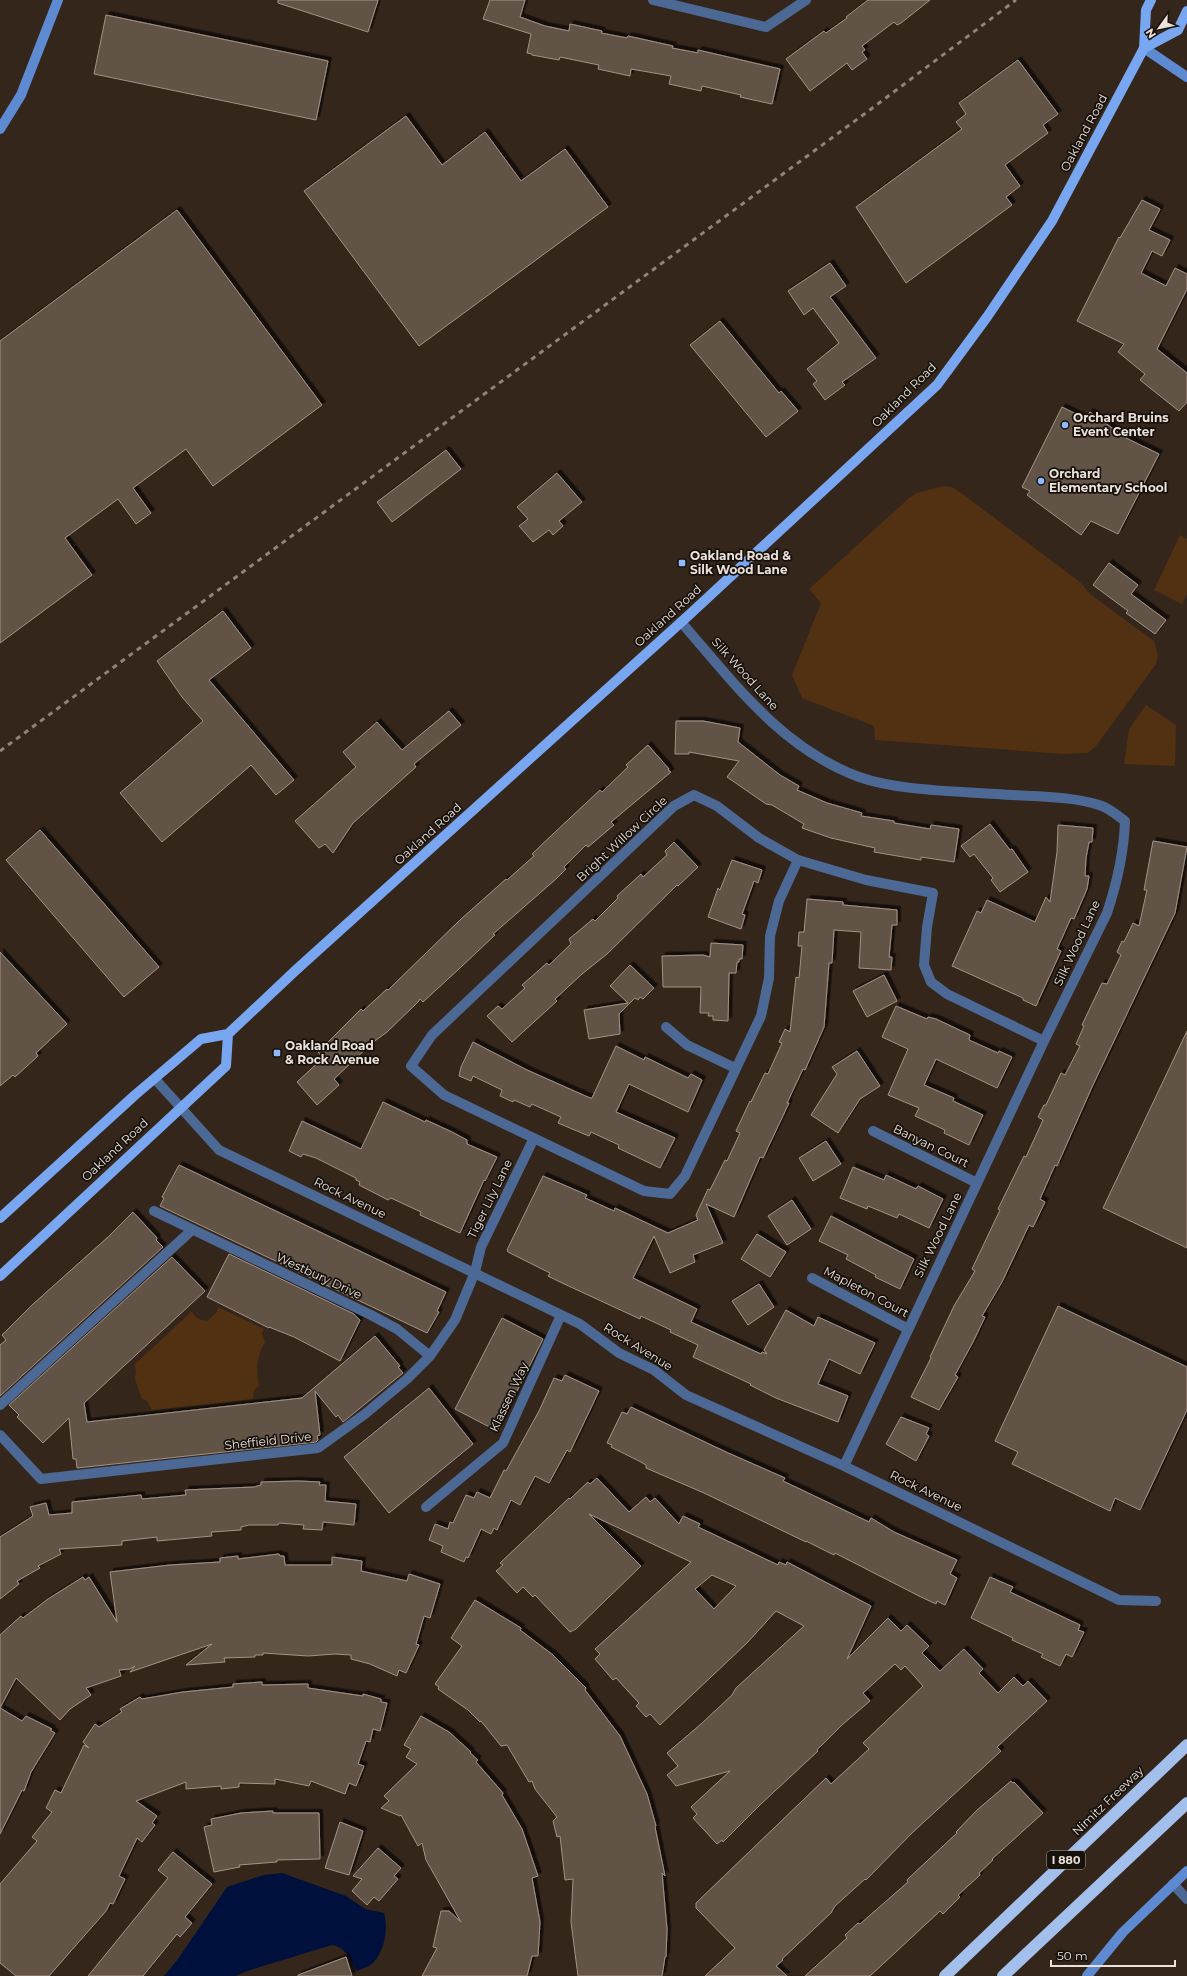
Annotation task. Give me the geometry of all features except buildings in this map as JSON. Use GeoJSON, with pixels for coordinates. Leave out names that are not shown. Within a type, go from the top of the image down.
{"type":"FeatureCollection","features":[{"type":"Feature","properties":{"kind":"highway","name":"Nimitz Freeway"},"geometry":{"type":"LineString","coordinates":[[945,1976],[1187,1745]]}},
{"type":"Feature","properties":{"kind":"highway"},"geometry":{"type":"LineString","coordinates":[[1003,1976],[1187,1803]]}},
{"type":"Feature","properties":{"kind":"main road","name":"Oakland Road"},"geometry":{"type":"LineString","coordinates":[[0,1276],[180,1107],[226,1066],[228,1034],[296,970],[681,622],[937,384],[987,318],[1052,221],[1144,48],[1146,10],[1151,0]]}},
{"type":"Feature","properties":{"kind":"main road"},"geometry":{"type":"LineString","coordinates":[[1144,48],[1178,30],[1187,11]]}},
{"type":"Feature","properties":{"kind":"main road"},"geometry":{"type":"LineString","coordinates":[[0,1218],[201,1039],[228,1034]]}},
{"type":"Feature","properties":{"kind":"street"},"geometry":{"type":"LineString","coordinates":[[0,129],[21,95],[49,28],[58,0]]}},
{"type":"Feature","properties":{"kind":"street"},"geometry":{"type":"LineString","coordinates":[[653,0],[766,28],[806,0]]}},
{"type":"Feature","properties":{"kind":"street"},"geometry":{"type":"LineString","coordinates":[[1144,48],[1187,77]]}},
{"type":"Feature","properties":{"kind":"street","name":"Silk Wood Lane"},"geometry":{"type":"LineString","coordinates":[[681,622],[754,706],[792,741],[824,761],[860,777],[909,788],[1072,800],[1103,806],[1125,821],[1124,842],[1108,913],[1044,1041],[844,1466]]}},
{"type":"Feature","properties":{"kind":"street","name":"Bright Willow Circle"},"geometry":{"type":"LineString","coordinates":[[694,795],[717,806],[759,838],[798,860],[779,901],[770,936],[769,978],[761,1016],[685,1176],[670,1194],[644,1191],[444,1095],[411,1066],[432,1035],[674,806],[694,795]]}},
{"type":"Feature","properties":{"kind":"street"},"geometry":{"type":"LineString","coordinates":[[798,860],[866,880],[933,893],[927,928],[924,965],[930,982],[947,994],[1044,1041]]}},
{"type":"Feature","properties":{"kind":"street"},"geometry":{"type":"LineString","coordinates":[[666,1027],[687,1045],[735,1068]]}},
{"type":"Feature","properties":{"kind":"street","name":"Rock Avenue"},"geometry":{"type":"LineString","coordinates":[[155,1079],[219,1150],[475,1272],[580,1324],[620,1353],[654,1370],[686,1395],[844,1466],[1119,1600],[1156,1601]]}},
{"type":"Feature","properties":{"kind":"street","name":"Banyan Court"},"geometry":{"type":"LineString","coordinates":[[873,1131],[977,1183]]}},
{"type":"Feature","properties":{"kind":"street","name":"Tiger Lily Lane"},"geometry":{"type":"LineString","coordinates":[[475,1272],[481,1247],[534,1138]]}},
{"type":"Feature","properties":{"kind":"street","name":"Westbury Drive"},"geometry":{"type":"LineString","coordinates":[[154,1211],[371,1315],[397,1329],[430,1356]]}},
{"type":"Feature","properties":{"kind":"street"},"geometry":{"type":"LineString","coordinates":[[0,1405],[192,1230]]}},
{"type":"Feature","properties":{"kind":"street","name":"Sheffield Drive"},"geometry":{"type":"LineString","coordinates":[[0,1435],[41,1479],[318,1448],[365,1414],[407,1379],[430,1356],[455,1320],[475,1272]]}},
{"type":"Feature","properties":{"kind":"street","name":"Mapleton Court"},"geometry":{"type":"LineString","coordinates":[[812,1278],[908,1328]]}},
{"type":"Feature","properties":{"kind":"street","name":"Klassen Way"},"geometry":{"type":"LineString","coordinates":[[426,1506],[503,1443],[561,1315]]}},
{"type":"Feature","properties":{"kind":"street"},"geometry":{"type":"LineString","coordinates":[[1086,1976],[1123,1932],[1187,1871]]}},
{"type":"Feature","properties":{"kind":"street"},"geometry":{"type":"LineString","coordinates":[[1173,1884],[1187,1899]]}},
{"type":"Feature","properties":{"kind":"shaded area"},"geometry":{"type":"Polygon","coordinates":[[[943,486],[952,487],[964,495],[1080,582],[1090,594],[1154,641],[1158,656],[1156,664],[1096,746],[1088,753],[1064,754],[875,740],[874,726],[802,698],[792,675],[821,603],[809,589],[909,498],[917,493],[943,486]]]}},
{"type":"Feature","properties":{"kind":"shaded area"},"geometry":{"type":"Polygon","coordinates":[[[1180,535],[1187,539],[1187,594],[1182,604],[1154,590],[1180,535]]]}},
{"type":"Feature","properties":{"kind":"shaded area"},"geometry":{"type":"Polygon","coordinates":[[[1146,705],[1176,725],[1175,766],[1124,764],[1129,729],[1146,705]]]}},
{"type":"Feature","properties":{"kind":"shaded area"},"geometry":{"type":"Polygon","coordinates":[[[218,1307],[264,1329],[262,1333],[265,1342],[260,1353],[257,1375],[259,1386],[254,1390],[253,1399],[152,1410],[147,1401],[142,1399],[135,1379],[136,1370],[134,1365],[192,1311],[198,1318],[207,1321],[217,1312],[218,1307]]]}},
{"type":"Feature","properties":{"kind":"water"},"geometry":{"type":"Polygon","coordinates":[[[282,1873],[346,1896],[365,1909],[384,1913],[386,1927],[384,1942],[382,1949],[374,1962],[357,1971],[350,1958],[344,1951],[337,1946],[332,1945],[235,1976],[164,1976],[178,1959],[227,1887],[264,1875],[282,1873]]]}},
{"type":"Feature","properties":{"kind":"railway"},"geometry":{"type":"LineString","coordinates":[[0,751],[867,112],[1016,0]]}},
{"type":"Feature","properties":{"kind":"place","name":"Orchard Bruins Event Center"},"geometry":{"type":"Point","coordinates":[1065,425]}},
{"type":"Feature","properties":{"kind":"place","name":"Orchard Elementary School"},"geometry":{"type":"Point","coordinates":[1041,481]}},
{"type":"Feature","properties":{"kind":"place","name":"Oakland Road & Silk Wood Lane"},"geometry":{"type":"Point","coordinates":[682,563]}},
{"type":"Feature","properties":{"kind":"place","name":"Oakland Road & Rock Avenue"},"geometry":{"type":"Point","coordinates":[277,1053]}}]}
